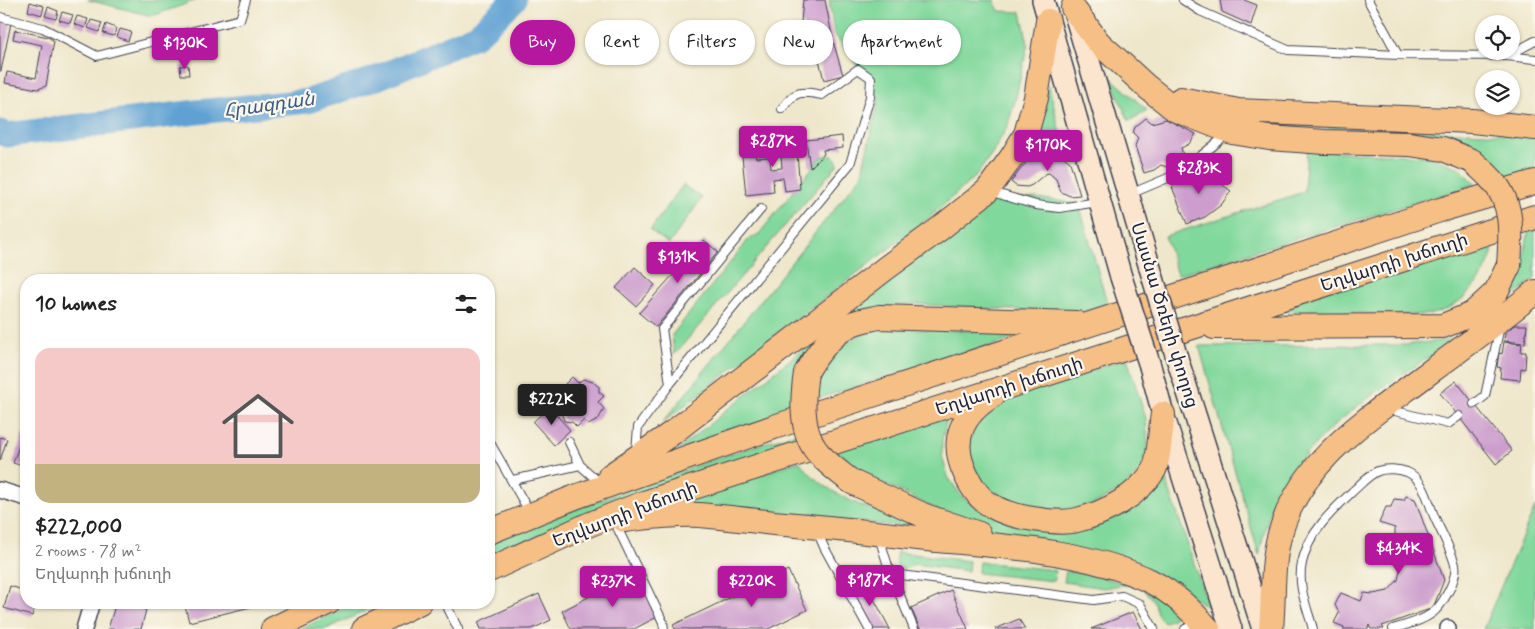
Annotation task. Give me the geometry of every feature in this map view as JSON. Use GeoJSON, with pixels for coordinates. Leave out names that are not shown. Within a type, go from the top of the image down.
{"type":"FeatureCollection","features":[{"type":"Feature","properties":{"kind":"main road"},"geometry":{"type":"LineString","coordinates":[[1072,4],[1098,42],[1147,87],[1176,110],[1232,132],[1270,138],[1325,142],[1409,144],[1443,149],[1472,161],[1494,181],[1506,201],[1512,232],[1510,265],[1496,292],[1472,314],[1443,326],[1190,328]]}},
{"type":"Feature","properties":{"kind":"main road","name":"Սասնա Ծռերի փողոց"},"geometry":{"type":"LineString","coordinates":[[1072,4],[1177,358],[1263,629]]}},
{"type":"Feature","properties":{"kind":"main road"},"geometry":{"type":"LineString","coordinates":[[575,497],[672,433],[987,191],[1026,134],[1036,98],[1045,11]]}},
{"type":"Feature","properties":{"kind":"main road","name":"Սասնա Ծռերի փողոց"},"geometry":{"type":"LineString","coordinates":[[1045,11],[1121,277],[1231,629]]}},
{"type":"Feature","properties":{"kind":"main road"},"geometry":{"type":"LineString","coordinates":[[1147,87],[1190,102],[1238,110],[1472,121],[1535,128]]}},
{"type":"Feature","properties":{"kind":"main road","name":"Եղվարդի խճուղի"},"geometry":{"type":"LineString","coordinates":[[495,530],[575,497],[774,427],[1440,210],[1535,182]]}},
{"type":"Feature","properties":{"kind":"main road","name":"Եղվարդի խճուղի"},"geometry":{"type":"LineString","coordinates":[[495,567],[588,525],[641,504],[1535,217]]}},
{"type":"Feature","properties":{"kind":"main road"},"geometry":{"type":"LineString","coordinates":[[1271,629],[1274,564],[1280,534],[1306,479],[1322,460],[1355,429],[1535,292]]}},
{"type":"Feature","properties":{"kind":"main road"},"geometry":{"type":"LineString","coordinates":[[1039,552],[925,516],[852,482],[818,453],[810,438],[805,423],[803,404],[806,373],[813,360],[838,334],[852,324],[879,316],[1093,324]]}},
{"type":"Feature","properties":{"kind":"main road"},"geometry":{"type":"LineString","coordinates":[[1005,387],[981,402],[963,425],[959,437],[958,453],[970,484],[979,496],[1002,512],[1037,520],[1075,521],[1108,509],[1137,491],[1155,468],[1163,414]]}},
{"type":"Feature","properties":{"kind":"main road"},"geometry":{"type":"LineString","coordinates":[[588,525],[654,516],[698,515],[1039,552],[1116,568],[1150,582],[1171,593],[1191,610],[1198,626]]}},
{"type":"Feature","properties":{"kind":"main road"},"geometry":{"type":"LineString","coordinates":[[273,629],[314,609]]}},
{"type":"Feature","properties":{"kind":"main road"},"geometry":{"type":"LineString","coordinates":[[364,629],[405,609]]}},
{"type":"Feature","properties":{"kind":"street"},"geometry":{"type":"LineString","coordinates":[[0,490],[20,496]]}},
{"type":"Feature","properties":{"kind":"street"},"geometry":{"type":"LineString","coordinates":[[84,629],[90,609]]}},
{"type":"Feature","properties":{"kind":"lane"},"geometry":{"type":"LineString","coordinates":[[0,17],[43,28],[97,56],[240,19],[246,0]]}},
{"type":"Feature","properties":{"kind":"lane"},"geometry":{"type":"LineString","coordinates":[[1183,0],[1200,11],[1288,50],[1398,55],[1475,56]]}},
{"type":"Feature","properties":{"kind":"lane"},"geometry":{"type":"LineString","coordinates":[[1368,0],[1398,55]]}},
{"type":"Feature","properties":{"kind":"lane"},"geometry":{"type":"LineString","coordinates":[[1520,49],[1535,41]]}},
{"type":"Feature","properties":{"kind":"lane"},"geometry":{"type":"LineString","coordinates":[[1520,57],[1535,59]]}},
{"type":"Feature","properties":{"kind":"lane"},"geometry":{"type":"LineString","coordinates":[[635,459],[638,427],[670,384],[850,164],[870,97],[871,78],[858,69],[822,95],[802,92],[790,97],[782,109]]}},
{"type":"Feature","properties":{"kind":"lane"},"geometry":{"type":"LineString","coordinates":[[1128,195],[1168,178],[1188,166],[1232,132]]}},
{"type":"Feature","properties":{"kind":"lane"},"geometry":{"type":"LineString","coordinates":[[987,191],[1036,205],[1059,208],[1100,202]]}},
{"type":"Feature","properties":{"kind":"lane"},"geometry":{"type":"LineString","coordinates":[[670,384],[662,329],[761,209]]}},
{"type":"Feature","properties":{"kind":"lane"},"geometry":{"type":"LineString","coordinates":[[1474,404],[1485,396],[1502,319]]}},
{"type":"Feature","properties":{"kind":"lane"},"geometry":{"type":"LineString","coordinates":[[1383,408],[1448,424],[1459,416]]}},
{"type":"Feature","properties":{"kind":"lane"},"geometry":{"type":"LineString","coordinates":[[569,442],[580,465],[600,482]]}},
{"type":"Feature","properties":{"kind":"lane"},"geometry":{"type":"LineString","coordinates":[[495,451],[531,515]]}},
{"type":"Feature","properties":{"kind":"lane"},"geometry":{"type":"LineString","coordinates":[[513,480],[580,465]]}},
{"type":"Feature","properties":{"kind":"lane"},"geometry":{"type":"LineString","coordinates":[[1313,629],[1302,590],[1300,575],[1311,539],[1332,510],[1370,476],[1379,471],[1390,469],[1409,472],[1421,484],[1456,565],[1452,585],[1433,614],[1393,629]]}},
{"type":"Feature","properties":{"kind":"lane"},"geometry":{"type":"LineString","coordinates":[[615,522],[663,622],[664,629]]}},
{"type":"Feature","properties":{"kind":"lane"},"geometry":{"type":"LineString","coordinates":[[815,527],[824,548],[869,629]]}},
{"type":"Feature","properties":{"kind":"lane"},"geometry":{"type":"LineString","coordinates":[[877,533],[889,569],[914,629]]}},
{"type":"Feature","properties":{"kind":"lane"},"geometry":{"type":"LineString","coordinates":[[889,569],[901,575],[1094,600],[1122,596],[1140,604],[1154,629]]}},
{"type":"Feature","properties":{"kind":"lane"},"geometry":{"type":"LineString","coordinates":[[448,609],[458,629]]}},
{"type":"Feature","properties":{"kind":"green space"},"geometry":{"type":"Polygon","coordinates":[[[88,0],[197,0],[152,16],[88,0]]]}},
{"type":"Feature","properties":{"kind":"green space"},"geometry":{"type":"Polygon","coordinates":[[[829,0],[994,0],[999,11],[1021,12],[1028,44],[1008,125],[993,152],[976,176],[930,217],[663,422],[861,176],[879,98],[856,65],[961,65],[961,20],[843,20],[843,46],[834,33],[829,0]]]}},
{"type":"Feature","properties":{"kind":"green space"},"geometry":{"type":"Polygon","coordinates":[[[1109,76],[1147,110],[1129,121],[1109,76]]]}},
{"type":"Feature","properties":{"kind":"green space"},"geometry":{"type":"Polygon","coordinates":[[[1049,85],[1061,138],[1048,137],[1031,141],[1049,85]]]}},
{"type":"Feature","properties":{"kind":"green space"},"geometry":{"type":"Polygon","coordinates":[[[1272,124],[1392,129],[1329,129],[1272,124]]]}},
{"type":"Feature","properties":{"kind":"green space"},"geometry":{"type":"Polygon","coordinates":[[[1401,129],[1535,135],[1535,170],[1508,179],[1487,155],[1446,135],[1401,129]]]}},
{"type":"Feature","properties":{"kind":"green space"},"geometry":{"type":"Polygon","coordinates":[[[1307,150],[1427,156],[1460,168],[1476,184],[1177,275],[1165,236],[1304,192],[1307,150]]]}},
{"type":"Feature","properties":{"kind":"green space"},"geometry":{"type":"Polygon","coordinates":[[[832,156],[838,164],[674,355],[672,335],[749,239],[758,235],[821,157],[832,156]]]}},
{"type":"Feature","properties":{"kind":"green space"},"geometry":{"type":"Polygon","coordinates":[[[683,185],[702,198],[669,244],[650,230],[683,185]]]}},
{"type":"Feature","properties":{"kind":"green space"},"geometry":{"type":"Polygon","coordinates":[[[1036,198],[1079,204],[1107,303],[1089,310],[1063,313],[915,304],[866,309],[793,390],[791,412],[676,451],[990,199],[1036,198]]]}},
{"type":"Feature","properties":{"kind":"green space"},"geometry":{"type":"Polygon","coordinates":[[[1535,222],[1535,279],[1512,298],[1523,261],[1530,224],[1535,222]]]}},
{"type":"Feature","properties":{"kind":"green space"},"geometry":{"type":"Polygon","coordinates":[[[1493,237],[1492,253],[1485,271],[1479,280],[1457,303],[1439,312],[1412,315],[1263,310],[1493,237]]]}},
{"type":"Feature","properties":{"kind":"green space"},"geometry":{"type":"Polygon","coordinates":[[[880,328],[1033,333],[816,399],[816,385],[820,373],[834,352],[855,337],[880,328]]]}},
{"type":"Feature","properties":{"kind":"green space"},"geometry":{"type":"Polygon","coordinates":[[[1456,339],[1361,404],[1317,442],[1299,463],[1278,495],[1268,520],[1259,555],[1199,346],[1404,345],[1456,339]]]}},
{"type":"Feature","properties":{"kind":"green space"},"geometry":{"type":"Polygon","coordinates":[[[1127,358],[1146,419],[1148,446],[1142,468],[1124,488],[1099,502],[1072,511],[1012,507],[983,488],[968,450],[971,434],[981,414],[994,404],[1127,358]]]}},
{"type":"Feature","properties":{"kind":"green space"},"geometry":{"type":"Polygon","coordinates":[[[953,412],[946,423],[942,440],[942,456],[948,477],[962,497],[977,508],[1069,528],[1162,468],[1209,608],[1172,583],[1009,537],[940,511],[850,467],[827,450],[953,412]]]}},
{"type":"Feature","properties":{"kind":"green space"},"geometry":{"type":"Polygon","coordinates":[[[800,432],[803,442],[584,517],[495,554],[495,541],[527,528],[682,470],[800,432]]]}},
{"type":"Feature","properties":{"kind":"green space"},"geometry":{"type":"Polygon","coordinates":[[[799,461],[811,475],[842,496],[877,511],[930,529],[674,504],[799,461]]]}},
{"type":"Feature","properties":{"kind":"green space"},"geometry":{"type":"Polygon","coordinates":[[[1535,507],[1535,629],[1483,629],[1535,507]]]}},
{"type":"Feature","properties":{"kind":"green space"},"geometry":{"type":"Polygon","coordinates":[[[897,552],[969,561],[968,571],[914,564],[902,569],[896,562],[897,552]]]}},
{"type":"Feature","properties":{"kind":"green space"},"geometry":{"type":"Polygon","coordinates":[[[979,562],[1055,570],[1054,581],[978,573],[979,562]]]}},
{"type":"Feature","properties":{"kind":"green space"},"geometry":{"type":"Polygon","coordinates":[[[1066,571],[1098,576],[1133,586],[1121,585],[1104,588],[1064,582],[1066,571]]]}},
{"type":"Feature","properties":{"kind":"green space"},"geometry":{"type":"Polygon","coordinates":[[[1144,591],[1152,593],[1178,610],[1174,618],[1165,622],[1159,618],[1155,604],[1144,591]]]}},
{"type":"Feature","properties":{"kind":"green space"},"geometry":{"type":"Polygon","coordinates":[[[343,609],[370,609],[326,629],[300,629],[343,609]]]}},
{"type":"Feature","properties":{"kind":"building"},"geometry":{"type":"Polygon","coordinates":[[[803,0],[825,0],[829,20],[801,20],[803,0]]]}},
{"type":"Feature","properties":{"kind":"building"},"geometry":{"type":"Polygon","coordinates":[[[1220,0],[1244,0],[1257,5],[1251,25],[1222,12],[1220,0]]]}},
{"type":"Feature","properties":{"kind":"building"},"geometry":{"type":"Polygon","coordinates":[[[30,2],[44,6],[42,15],[28,11],[30,2]]]}},
{"type":"Feature","properties":{"kind":"building"},"geometry":{"type":"Polygon","coordinates":[[[48,7],[58,11],[56,19],[45,16],[48,7]]]}},
{"type":"Feature","properties":{"kind":"building"},"geometry":{"type":"Polygon","coordinates":[[[62,12],[73,15],[70,23],[59,20],[62,12]]]}},
{"type":"Feature","properties":{"kind":"building"},"geometry":{"type":"Polygon","coordinates":[[[77,16],[88,19],[85,28],[74,24],[77,16]]]}},
{"type":"Feature","properties":{"kind":"building"},"geometry":{"type":"Polygon","coordinates":[[[91,20],[102,23],[99,32],[88,28],[91,20]]]}},
{"type":"Feature","properties":{"kind":"building"},"geometry":{"type":"Polygon","coordinates":[[[0,21],[11,23],[1,71],[0,71],[0,21]]]}},
{"type":"Feature","properties":{"kind":"building"},"geometry":{"type":"Polygon","coordinates":[[[106,24],[116,28],[114,36],[103,33],[106,24]]]}},
{"type":"Feature","properties":{"kind":"building"},"geometry":{"type":"Polygon","coordinates":[[[120,29],[131,32],[128,41],[117,37],[120,29]]]}},
{"type":"Feature","properties":{"kind":"building"},"geometry":{"type":"Polygon","coordinates":[[[15,30],[48,37],[54,41],[46,86],[38,89],[5,83],[7,72],[36,78],[42,45],[13,39],[15,30]]]}},
{"type":"Feature","properties":{"kind":"building"},"geometry":{"type":"Polygon","coordinates":[[[833,41],[843,75],[824,80],[820,65],[833,65],[833,41]]]}},
{"type":"Feature","properties":{"kind":"building"},"geometry":{"type":"Polygon","coordinates":[[[188,65],[189,75],[181,75],[180,66],[188,65]]]}},
{"type":"Feature","properties":{"kind":"building"},"geometry":{"type":"Polygon","coordinates":[[[1146,118],[1152,123],[1166,119],[1196,134],[1189,144],[1181,148],[1184,158],[1172,169],[1161,165],[1154,170],[1144,173],[1135,146],[1138,138],[1133,133],[1135,127],[1146,118]]]}},
{"type":"Feature","properties":{"kind":"building"},"geometry":{"type":"Polygon","coordinates":[[[795,130],[800,189],[785,191],[783,178],[773,179],[774,192],[746,195],[742,156],[770,157],[771,169],[782,168],[779,131],[795,130]]]}},
{"type":"Feature","properties":{"kind":"building"},"geometry":{"type":"Polygon","coordinates":[[[842,136],[843,148],[823,150],[824,154],[810,168],[806,140],[842,136]]]}},
{"type":"Feature","properties":{"kind":"building"},"geometry":{"type":"Polygon","coordinates":[[[1052,150],[1058,152],[1070,162],[1080,195],[1070,196],[1061,192],[1056,179],[1049,173],[1027,187],[1016,186],[1011,182],[1031,156],[1052,150]]]}},
{"type":"Feature","properties":{"kind":"building"},"geometry":{"type":"Polygon","coordinates":[[[1200,165],[1209,175],[1231,191],[1221,205],[1205,217],[1187,224],[1172,187],[1200,165]]]}},
{"type":"Feature","properties":{"kind":"building"},"geometry":{"type":"Polygon","coordinates":[[[704,240],[718,252],[656,327],[639,313],[704,240]]]}},
{"type":"Feature","properties":{"kind":"building"},"geometry":{"type":"Polygon","coordinates":[[[635,267],[655,285],[636,306],[616,288],[635,267]]]}},
{"type":"Feature","properties":{"kind":"building"},"geometry":{"type":"Polygon","coordinates":[[[1514,325],[1527,325],[1525,343],[1504,341],[1505,333],[1514,325]]]}},
{"type":"Feature","properties":{"kind":"building"},"geometry":{"type":"Polygon","coordinates":[[[1504,342],[1522,344],[1521,352],[1526,352],[1525,369],[1521,368],[1520,380],[1500,378],[1501,368],[1497,367],[1499,353],[1502,354],[1504,342]]]}},
{"type":"Feature","properties":{"kind":"building"},"geometry":{"type":"Polygon","coordinates":[[[572,377],[578,383],[583,379],[593,382],[599,387],[599,392],[604,396],[598,402],[604,409],[598,420],[588,425],[584,420],[577,427],[572,422],[564,421],[561,412],[557,408],[561,404],[555,397],[567,386],[565,384],[572,377]]]}},
{"type":"Feature","properties":{"kind":"building"},"geometry":{"type":"Polygon","coordinates":[[[1456,381],[1512,451],[1496,464],[1440,393],[1456,381]]]}},
{"type":"Feature","properties":{"kind":"building"},"geometry":{"type":"Polygon","coordinates":[[[549,407],[570,430],[554,445],[533,422],[549,407]]]}},
{"type":"Feature","properties":{"kind":"building"},"geometry":{"type":"Polygon","coordinates":[[[0,437],[7,439],[0,461],[0,437]]]}},
{"type":"Feature","properties":{"kind":"building"},"geometry":{"type":"Polygon","coordinates":[[[20,443],[20,465],[13,463],[20,443]]]}},
{"type":"Feature","properties":{"kind":"building"},"geometry":{"type":"Polygon","coordinates":[[[1406,496],[1415,499],[1444,580],[1433,608],[1382,626],[1384,629],[1371,629],[1369,625],[1368,629],[1343,629],[1344,627],[1334,623],[1339,613],[1335,605],[1341,593],[1361,601],[1364,593],[1373,594],[1388,591],[1398,580],[1401,566],[1400,558],[1386,545],[1395,536],[1395,528],[1379,523],[1386,507],[1391,507],[1394,499],[1404,500],[1406,496]]]}},
{"type":"Feature","properties":{"kind":"building"},"geometry":{"type":"Polygon","coordinates":[[[788,570],[807,610],[768,629],[675,629],[673,625],[788,570]]]}},
{"type":"Feature","properties":{"kind":"building"},"geometry":{"type":"Polygon","coordinates":[[[634,573],[657,617],[634,629],[571,629],[562,611],[634,573]]]}},
{"type":"Feature","properties":{"kind":"building"},"geometry":{"type":"Polygon","coordinates":[[[865,582],[890,629],[873,629],[852,589],[865,582]]]}},
{"type":"Feature","properties":{"kind":"building"},"geometry":{"type":"Polygon","coordinates":[[[10,586],[20,589],[20,609],[34,609],[32,616],[4,608],[10,586]]]}},
{"type":"Feature","properties":{"kind":"building"},"geometry":{"type":"Polygon","coordinates":[[[951,590],[968,629],[920,629],[911,608],[951,590]]]}},
{"type":"Feature","properties":{"kind":"building"},"geometry":{"type":"Polygon","coordinates":[[[539,594],[551,620],[532,629],[481,629],[478,622],[539,594]]]}},
{"type":"Feature","properties":{"kind":"building"},"geometry":{"type":"Polygon","coordinates":[[[114,609],[146,610],[141,629],[108,629],[114,609]]]}},
{"type":"Feature","properties":{"kind":"building"},"geometry":{"type":"Polygon","coordinates":[[[186,609],[242,609],[189,622],[186,609]]]}},
{"type":"Feature","properties":{"kind":"building"},"geometry":{"type":"Polygon","coordinates":[[[1133,612],[1142,629],[1091,629],[1133,612]]]}},
{"type":"Feature","properties":{"kind":"building"},"geometry":{"type":"Polygon","coordinates":[[[1019,619],[1025,629],[995,629],[1019,619]]]}},
{"type":"Feature","properties":{"kind":"waterway","name":"Հրազդան"},"geometry":{"type":"LineString","coordinates":[[0,132],[7,135],[197,112],[308,101],[377,78],[477,35],[514,0]]}}]}
